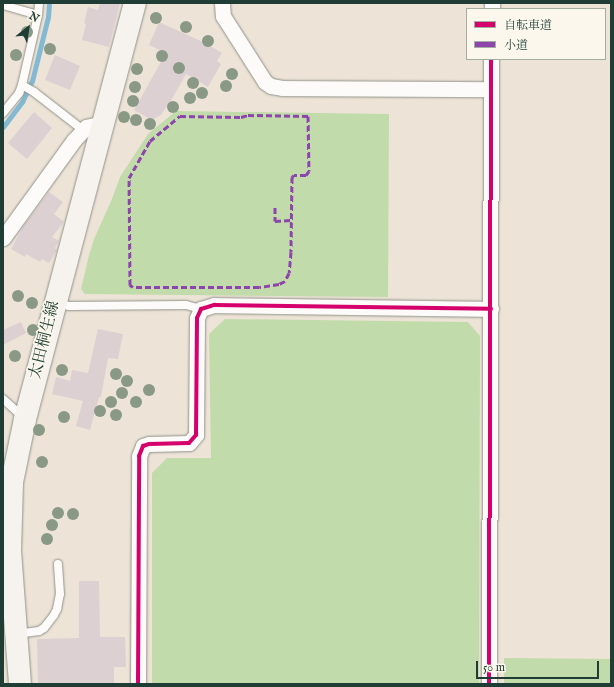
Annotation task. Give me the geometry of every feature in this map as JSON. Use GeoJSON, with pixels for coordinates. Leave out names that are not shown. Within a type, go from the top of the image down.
{"type":"FeatureCollection","features":[{"type":"Feature","properties":{"kind":"main road","name":"太田桐生線"},"geometry":{"type":"LineString","coordinates":[[20,684],[10,551],[12,482],[25,419],[135,3]]}},
{"type":"Feature","properties":{"kind":"street"},"geometry":{"type":"LineString","coordinates":[[222,3],[223,16],[265,82],[271,86],[282,88],[491,89]]}},
{"type":"Feature","properties":{"kind":"street"},"geometry":{"type":"LineString","coordinates":[[489,684],[491,60]]}},
{"type":"Feature","properties":{"kind":"street"},"geometry":{"type":"LineString","coordinates":[[3,238],[82,130],[86,127],[103,124]]}},
{"type":"Feature","properties":{"kind":"street"},"geometry":{"type":"LineString","coordinates":[[138,684],[139,456],[143,446],[149,444],[189,444],[196,435],[197,318],[201,310],[207,306],[214,305],[490,309]]}},
{"type":"Feature","properties":{"kind":"lane"},"geometry":{"type":"LineString","coordinates":[[3,113],[24,85],[39,3]]}},
{"type":"Feature","properties":{"kind":"lane"},"geometry":{"type":"LineString","coordinates":[[3,5],[38,15]]}},
{"type":"Feature","properties":{"kind":"lane"},"geometry":{"type":"LineString","coordinates":[[24,85],[82,130]]}},
{"type":"Feature","properties":{"kind":"lane"},"geometry":{"type":"LineString","coordinates":[[55,303],[69,306],[186,305],[201,310]]}},
{"type":"Feature","properties":{"kind":"lane"},"geometry":{"type":"LineString","coordinates":[[3,399],[25,419]]}},
{"type":"Feature","properties":{"kind":"lane"},"geometry":{"type":"LineString","coordinates":[[16,634],[39,631],[44,628],[54,615],[57,609],[60,594],[58,564]]}},
{"type":"Feature","properties":{"kind":"green space"},"geometry":{"type":"Polygon","coordinates":[[[176,111],[389,114],[388,297],[85,294],[81,289],[89,255],[94,239],[120,177],[148,134],[176,111]]]}},
{"type":"Feature","properties":{"kind":"green space"},"geometry":{"type":"Polygon","coordinates":[[[225,319],[468,322],[480,336],[479,684],[152,684],[152,473],[167,458],[211,458],[209,334],[225,319]]]}},
{"type":"Feature","properties":{"kind":"green space"},"geometry":{"type":"Polygon","coordinates":[[[504,658],[611,659],[611,684],[504,684],[504,658]]]}},
{"type":"Feature","properties":{"kind":"building"},"geometry":{"type":"Polygon","coordinates":[[[100,3],[120,3],[109,47],[82,40],[88,7],[98,10],[100,3]]]}},
{"type":"Feature","properties":{"kind":"building"},"geometry":{"type":"Polygon","coordinates":[[[159,22],[203,42],[222,53],[217,61],[221,64],[208,87],[186,74],[168,106],[161,115],[152,120],[134,110],[166,53],[149,45],[159,22]]]}},
{"type":"Feature","properties":{"kind":"building"},"geometry":{"type":"Polygon","coordinates":[[[55,55],[80,66],[70,90],[45,80],[55,55]]]}},
{"type":"Feature","properties":{"kind":"building"},"geometry":{"type":"Polygon","coordinates":[[[34,112],[52,128],[27,159],[8,143],[34,112]]]}},
{"type":"Feature","properties":{"kind":"building"},"geometry":{"type":"Polygon","coordinates":[[[49,192],[63,202],[54,214],[64,222],[52,237],[59,241],[55,248],[57,250],[49,263],[42,259],[40,262],[26,254],[25,257],[11,249],[24,225],[49,192]]]}},
{"type":"Feature","properties":{"kind":"building"},"geometry":{"type":"Polygon","coordinates":[[[21,322],[26,333],[3,345],[3,330],[21,322]]]}},
{"type":"Feature","properties":{"kind":"building"},"geometry":{"type":"Polygon","coordinates":[[[98,329],[123,334],[118,359],[108,358],[101,397],[99,397],[90,430],[76,426],[83,401],[52,394],[56,377],[70,381],[72,370],[88,373],[98,329]]]}},
{"type":"Feature","properties":{"kind":"building"},"geometry":{"type":"Polygon","coordinates":[[[79,581],[99,581],[100,637],[125,637],[126,667],[114,667],[114,684],[38,684],[37,639],[79,638],[79,581]]]}},
{"type":"Feature","properties":{"kind":"waterway"},"geometry":{"type":"LineString","coordinates":[[3,127],[22,102],[32,81],[48,17],[49,3]]}},
{"type":"Feature","properties":{"kind":"marked path"},"geometry":{"type":"LineString","coordinates":[[248,115],[308,116],[309,171],[306,175],[294,175],[292,177],[291,252],[289,273],[285,281],[279,284],[259,287],[133,287],[130,285],[129,178],[150,141],[180,116],[241,117],[248,115]]}},
{"type":"Feature","properties":{"kind":"marked path"},"geometry":{"type":"LineString","coordinates":[[275,207],[275,221],[291,220]]}},
{"type":"Feature","properties":{"kind":"cycle path"},"geometry":{"type":"LineString","coordinates":[[489,684],[491,60]]}},
{"type":"Feature","properties":{"kind":"cycle path"},"geometry":{"type":"LineString","coordinates":[[138,684],[139,456],[143,446],[149,444],[189,443],[196,435],[197,318],[201,309],[214,305],[491,309]]}}]}
